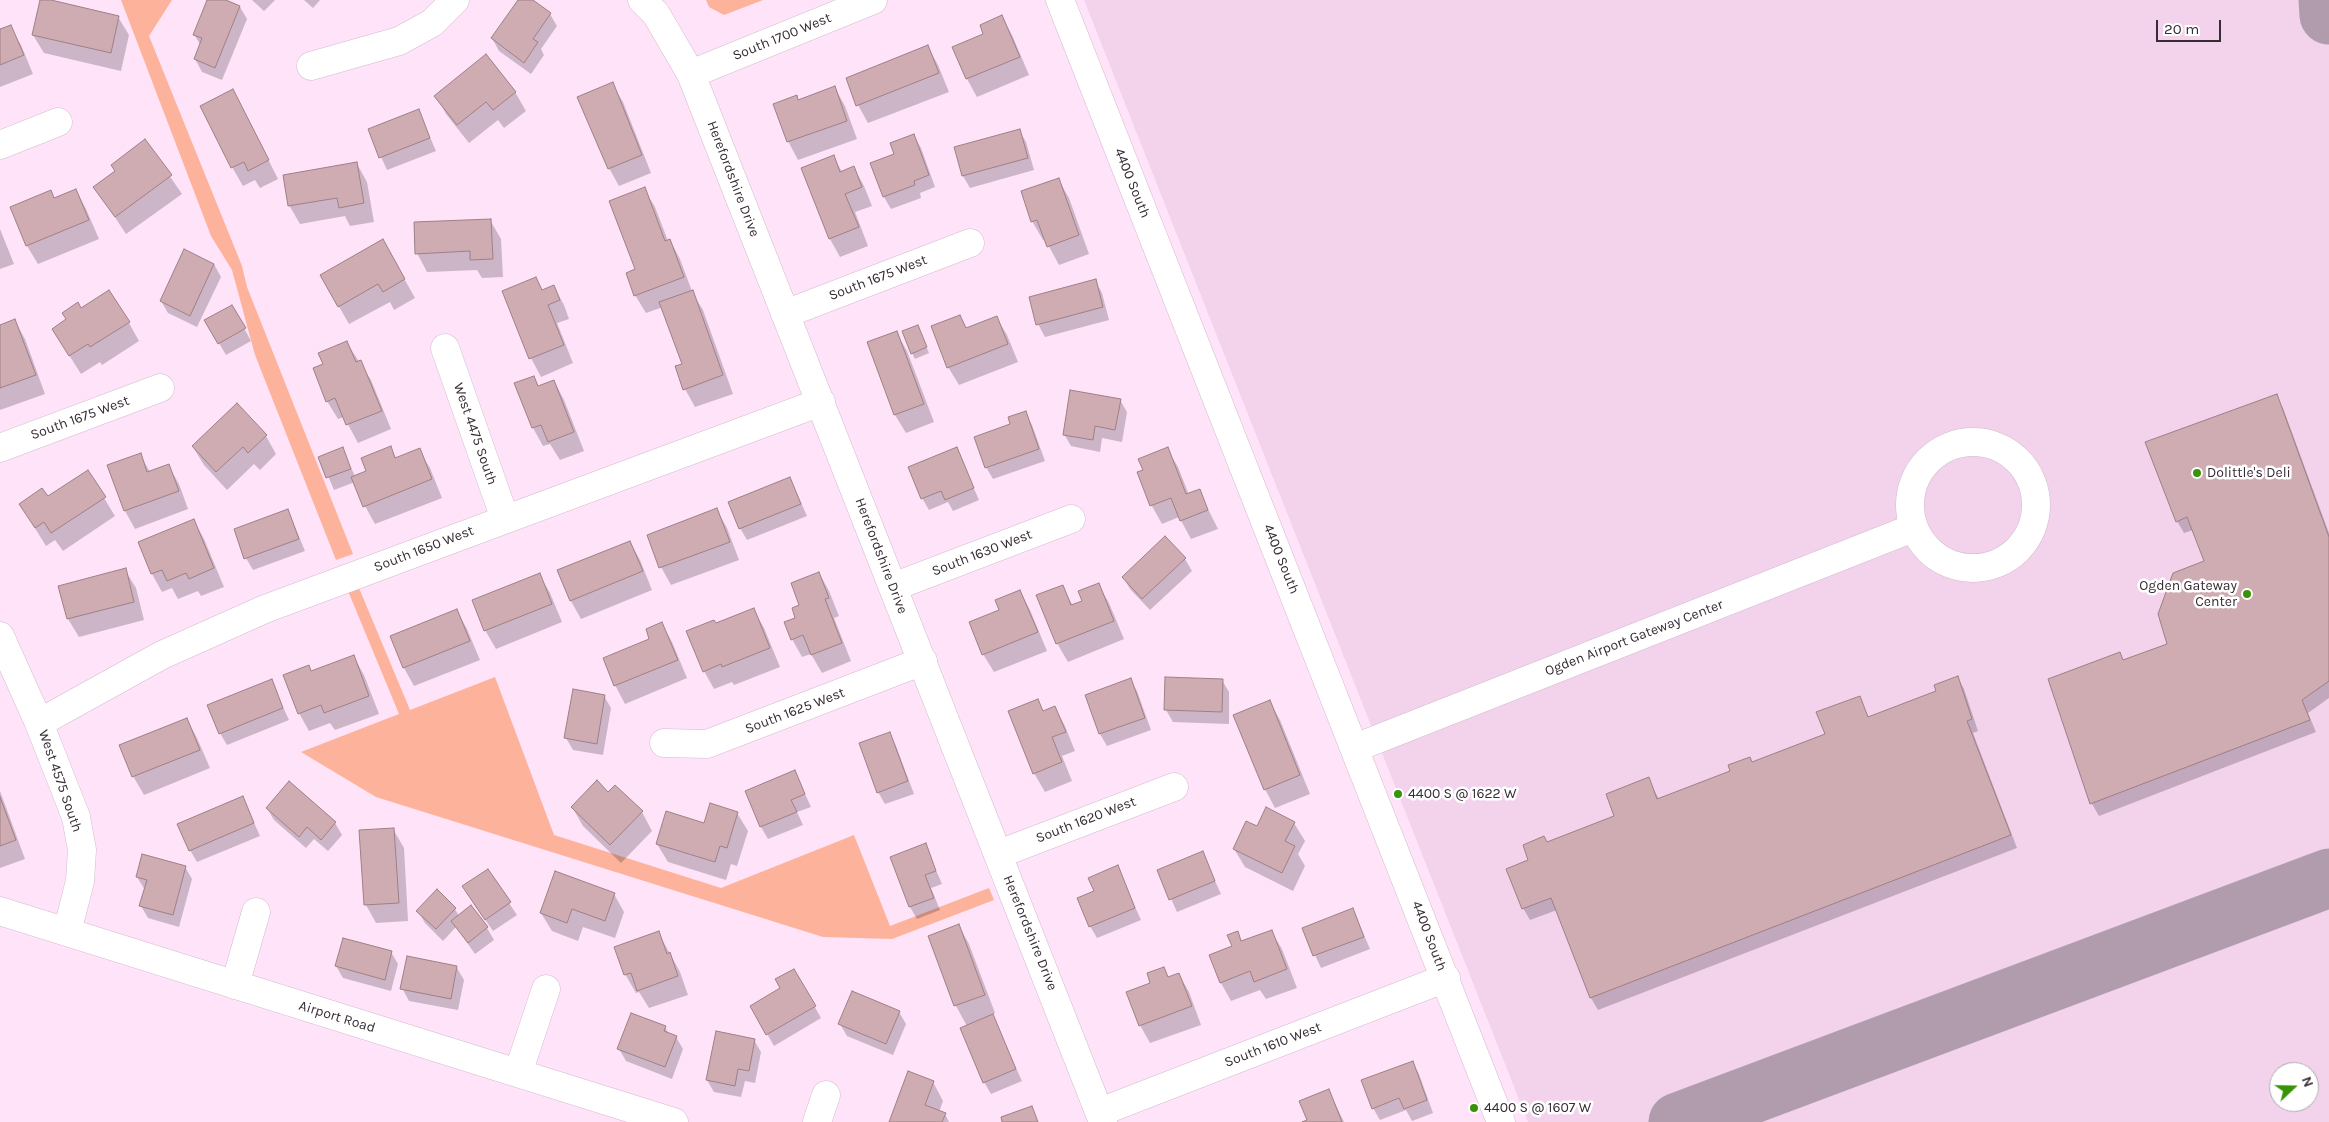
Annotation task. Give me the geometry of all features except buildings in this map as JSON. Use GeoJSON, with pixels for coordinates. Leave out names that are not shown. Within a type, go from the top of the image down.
{"type":"FeatureCollection","features":[{"type":"Feature","properties":{"kind":"street"},"geometry":{"type":"LineString","coordinates":[[311,66],[399,41],[432,23],[455,0]]}},
{"type":"Feature","properties":{"kind":"street","name":"Herefordshire Drive"},"geometry":{"type":"LineString","coordinates":[[642,0],[656,14],[691,74],[1101,1117]]}},
{"type":"Feature","properties":{"kind":"street","name":"South 1700 West"},"geometry":{"type":"LineString","coordinates":[[691,74],[873,0]]}},
{"type":"Feature","properties":{"kind":"street","name":"4400 South"},"geometry":{"type":"LineString","coordinates":[[1060,0],[1501,1121]]}},
{"type":"Feature","properties":{"kind":"street"},"geometry":{"type":"LineString","coordinates":[[0,145],[58,122]]}},
{"type":"Feature","properties":{"kind":"street","name":"South 1675 West"},"geometry":{"type":"LineString","coordinates":[[786,314],[970,243]]}},
{"type":"Feature","properties":{"kind":"street","name":"West 4475 South"},"geometry":{"type":"LineString","coordinates":[[445,348],[505,519]]}},
{"type":"Feature","properties":{"kind":"street","name":"South 1675 West"},"geometry":{"type":"LineString","coordinates":[[0,448],[160,388]]}},
{"type":"Feature","properties":{"kind":"street","name":"South 1650 West"},"geometry":{"type":"LineString","coordinates":[[39,723],[162,655],[265,609],[821,402]]}},
{"type":"Feature","properties":{"kind":"street"},"geometry":{"type":"LineString","coordinates":[[1978,441],[2000,447],[2014,456],[2028,473],[2037,503],[2033,529],[2021,548],[2003,562],[1982,569],[1952,566],[1932,555],[1913,528],[1909,506],[1912,484],[1921,467],[1937,452],[1958,443],[1978,441]]}},
{"type":"Feature","properties":{"kind":"street","name":"South 1630 West"},"geometry":{"type":"LineString","coordinates":[[893,587],[1071,519]]}},
{"type":"Feature","properties":{"kind":"street","name":"Ogden Airport Gateway Center"},"geometry":{"type":"LineString","coordinates":[[1355,748],[1913,528]]}},
{"type":"Feature","properties":{"kind":"street","name":"West 4575 South"},"geometry":{"type":"LineString","coordinates":[[0,636],[39,723],[76,817],[82,850],[80,881],[67,932]]}},
{"type":"Feature","properties":{"kind":"street","name":"South 1625 West"},"geometry":{"type":"LineString","coordinates":[[664,743],[707,744],[922,661]]}},
{"type":"Feature","properties":{"kind":"street","name":"South 1620 West"},"geometry":{"type":"LineString","coordinates":[[998,854],[1174,786]]}},
{"type":"Feature","properties":{"kind":"street","name":"Airport Road"},"geometry":{"type":"LineString","coordinates":[[0,911],[674,1122]]}},
{"type":"Feature","properties":{"kind":"street"},"geometry":{"type":"LineString","coordinates":[[235,984],[256,912]]}},
{"type":"Feature","properties":{"kind":"street","name":"South 1610 West"},"geometry":{"type":"LineString","coordinates":[[1101,1117],[1446,978]]}},
{"type":"Feature","properties":{"kind":"street"},"geometry":{"type":"LineString","coordinates":[[518,1073],[546,988]]}},
{"type":"Feature","properties":{"kind":"street"},"geometry":{"type":"LineString","coordinates":[[817,1122],[826,1095]]}},
{"type":"Feature","properties":{"kind":"shaded area"},"geometry":{"type":"Polygon","coordinates":[[[121,0],[172,0],[149,36],[242,266],[247,287],[353,554],[336,560],[255,355],[232,270],[211,236],[121,0]]]}},
{"type":"Feature","properties":{"kind":"shaded area"},"geometry":{"type":"Polygon","coordinates":[[[706,0],[763,0],[724,15],[709,7],[706,0]]]}},
{"type":"Feature","properties":{"kind":"shaded area"},"geometry":{"type":"Polygon","coordinates":[[[1084,0],[2329,0],[2329,1122],[1528,1122],[1084,0]]]}},
{"type":"Feature","properties":{"kind":"shaded area"},"geometry":{"type":"Polygon","coordinates":[[[359,588],[410,710],[495,677],[554,835],[721,888],[854,835],[890,926],[989,888],[994,900],[892,939],[823,937],[376,797],[301,752],[399,714],[348,591],[359,588]]]}},
{"type":"Feature","properties":{"kind":"taxiway"},"geometry":{"type":"LineString","coordinates":[[2328,0],[2329,15]]}},
{"type":"Feature","properties":{"kind":"taxiway"},"geometry":{"type":"LineString","coordinates":[[1678,1122],[2329,878]]}},
{"type":"Feature","properties":{"kind":"place","name":"Dolittle's Deli"},"geometry":{"type":"Point","coordinates":[2197,473]}},
{"type":"Feature","properties":{"kind":"place","name":"Ogden Gateway Center"},"geometry":{"type":"Point","coordinates":[2247,594]}},
{"type":"Feature","properties":{"kind":"place","name":"4400 S @ 1622 W"},"geometry":{"type":"Point","coordinates":[1398,794]}},
{"type":"Feature","properties":{"kind":"place","name":"4400 S @ 1607 W"},"geometry":{"type":"Point","coordinates":[1474,1108]}}]}
